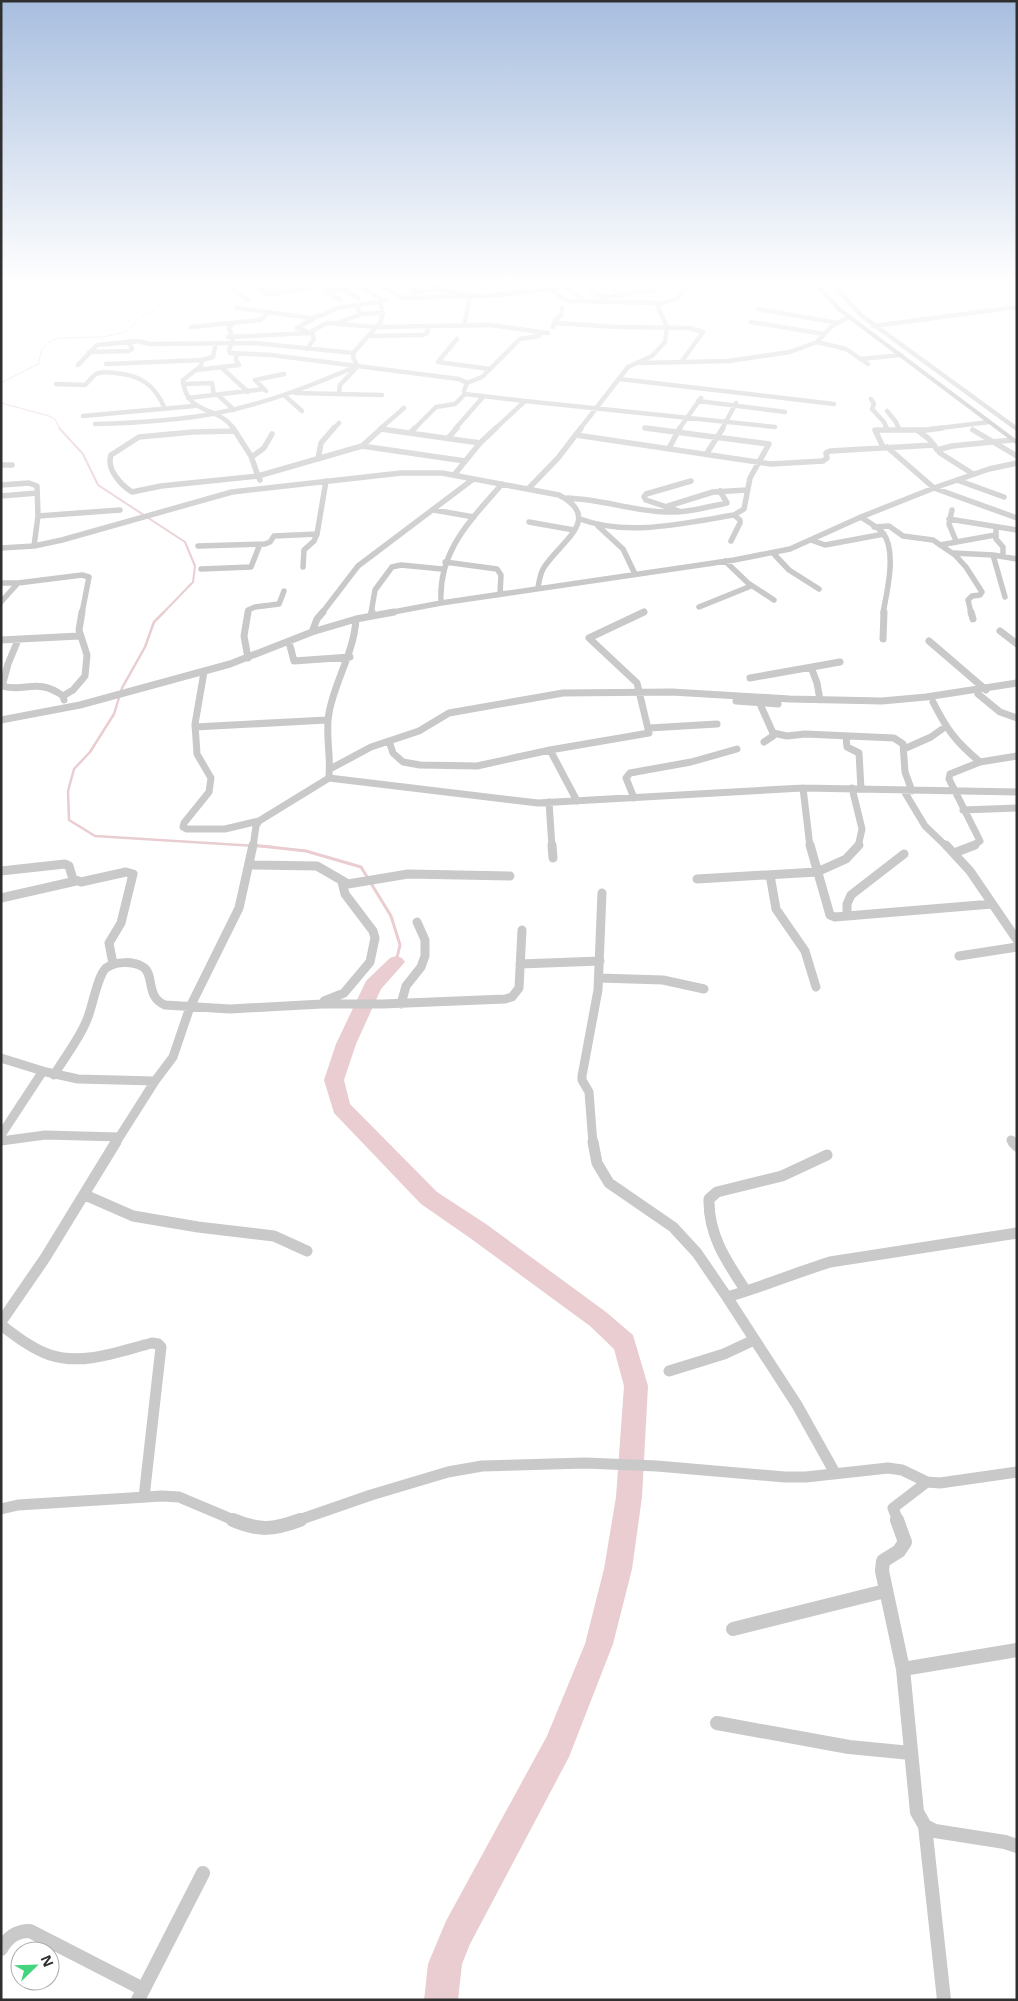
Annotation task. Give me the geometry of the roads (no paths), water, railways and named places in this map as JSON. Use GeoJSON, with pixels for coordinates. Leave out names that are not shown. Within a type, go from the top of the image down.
{"type":"FeatureCollection","features":[{"type":"Feature","properties":{"kind":"street"},"geometry":{"type":"LineString","coordinates":[[56,384],[85,385],[93,377]]}},
{"type":"Feature","properties":{"kind":"street"},"geometry":{"type":"LineString","coordinates":[[139,377],[159,394],[165,409]]}},
{"type":"Feature","properties":{"kind":"street"},"geometry":{"type":"LineString","coordinates":[[184,377],[182,384],[194,406]]}},
{"type":"Feature","properties":{"kind":"street"},"geometry":{"type":"LineString","coordinates":[[233,377],[248,392]]}},
{"type":"Feature","properties":{"kind":"street"},"geometry":{"type":"LineString","coordinates":[[268,377],[255,380],[264,389],[277,397]]}},
{"type":"Feature","properties":{"kind":"street"},"geometry":{"type":"LineString","coordinates":[[95,424],[151,422],[215,414],[277,397],[329,377]]}},
{"type":"Feature","properties":{"kind":"street"},"geometry":{"type":"LineString","coordinates":[[339,393],[340,385],[347,377]]}},
{"type":"Feature","properties":{"kind":"street"},"geometry":{"type":"LineString","coordinates":[[445,377],[459,379],[467,383]]}},
{"type":"Feature","properties":{"kind":"street"},"geometry":{"type":"LineString","coordinates":[[410,433],[436,407],[455,404],[465,394],[464,391],[467,383],[479,377]]}},
{"type":"Feature","properties":{"kind":"street"},"geometry":{"type":"LineString","coordinates":[[528,489],[558,458],[621,377]]}},
{"type":"Feature","properties":{"kind":"street"},"geometry":{"type":"LineString","coordinates":[[930,377],[1014,442]]}},
{"type":"Feature","properties":{"kind":"street"},"geometry":{"type":"LineString","coordinates":[[946,377],[1017,429]]}},
{"type":"Feature","properties":{"kind":"street"},"geometry":{"type":"LineString","coordinates":[[620,380],[834,404]]}},
{"type":"Feature","properties":{"kind":"street"},"geometry":{"type":"LineString","coordinates":[[182,384],[212,383],[216,395],[234,410]]}},
{"type":"Feature","properties":{"kind":"street"},"geometry":{"type":"LineString","coordinates":[[188,398],[264,389]]}},
{"type":"Feature","properties":{"kind":"street"},"geometry":{"type":"LineString","coordinates":[[669,448],[686,417],[707,390]]}},
{"type":"Feature","properties":{"kind":"street"},"geometry":{"type":"LineString","coordinates":[[286,394],[339,393],[382,395]]}},
{"type":"Feature","properties":{"kind":"street"},"geometry":{"type":"LineString","coordinates":[[286,394],[302,411]]}},
{"type":"Feature","properties":{"kind":"street"},"geometry":{"type":"LineString","coordinates":[[465,394],[775,427]]}},
{"type":"Feature","properties":{"kind":"street"},"geometry":{"type":"LineString","coordinates":[[706,453],[727,422],[741,394]]}},
{"type":"Feature","properties":{"kind":"street"},"geometry":{"type":"LineString","coordinates":[[448,438],[483,397]]}},
{"type":"Feature","properties":{"kind":"street"},"geometry":{"type":"LineString","coordinates":[[871,399],[874,404],[872,409],[884,422],[887,430]]}},
{"type":"Feature","properties":{"kind":"street"},"geometry":{"type":"LineString","coordinates":[[454,475],[480,443],[525,401]]}},
{"type":"Feature","properties":{"kind":"street"},"geometry":{"type":"LineString","coordinates":[[698,401],[785,412]]}},
{"type":"Feature","properties":{"kind":"street"},"geometry":{"type":"LineString","coordinates":[[83,416],[194,406],[215,414],[226,419],[253,456],[258,476],[264,487]]}},
{"type":"Feature","properties":{"kind":"street"},"geometry":{"type":"LineString","coordinates":[[362,446],[404,408]]}},
{"type":"Feature","properties":{"kind":"street"},"geometry":{"type":"LineString","coordinates":[[887,411],[896,422],[899,430]]}},
{"type":"Feature","properties":{"kind":"street"},"geometry":{"type":"LineString","coordinates":[[989,422],[917,430],[874,431],[885,447],[934,488],[1017,518]]}},
{"type":"Feature","properties":{"kind":"street"},"geometry":{"type":"LineString","coordinates":[[318,459],[321,443],[339,423]]}},
{"type":"Feature","properties":{"kind":"street"},"geometry":{"type":"LineString","coordinates":[[580,519],[598,526],[657,525],[734,515],[744,509],[746,490],[750,478],[770,444],[645,428]]}},
{"type":"Feature","properties":{"kind":"street"},"geometry":{"type":"LineString","coordinates":[[381,429],[480,443]]}},
{"type":"Feature","properties":{"kind":"street"},"geometry":{"type":"LineString","coordinates":[[235,431],[211,430],[139,438],[121,447],[111,455],[111,470],[127,490],[132,492],[161,486],[258,476],[362,446],[465,461]]}},
{"type":"Feature","properties":{"kind":"street"},"geometry":{"type":"LineString","coordinates":[[917,430],[929,439],[935,447],[973,474]]}},
{"type":"Feature","properties":{"kind":"street"},"geometry":{"type":"LineString","coordinates":[[973,430],[1017,456]]}},
{"type":"Feature","properties":{"kind":"street"},"geometry":{"type":"LineString","coordinates":[[253,456],[264,448],[272,434]]}},
{"type":"Feature","properties":{"kind":"street"},"geometry":{"type":"LineString","coordinates":[[576,436],[782,465],[826,460],[826,453],[830,451],[1014,442]]}},
{"type":"Feature","properties":{"kind":"street"},"geometry":{"type":"LineString","coordinates":[[993,442],[1017,462]]}},
{"type":"Feature","properties":{"kind":"street"},"geometry":{"type":"LineString","coordinates":[[1,720],[94,701],[204,672],[248,658],[312,632],[356,619],[440,603],[773,553],[799,546],[860,517],[934,488],[973,474],[1017,462]]}},
{"type":"Feature","properties":{"kind":"street"},"geometry":{"type":"LineString","coordinates":[[1,466],[12,465]]}},
{"type":"Feature","properties":{"kind":"street"},"geometry":{"type":"LineString","coordinates":[[1,548],[34,546],[62,540],[207,498],[264,487],[401,473],[425,472],[454,475],[567,498],[593,500],[660,512],[681,512],[727,503],[720,491]]}},
{"type":"Feature","properties":{"kind":"street"},"geometry":{"type":"LineString","coordinates":[[312,632],[317,619],[343,588],[358,566],[472,480]]}},
{"type":"Feature","properties":{"kind":"street"},"geometry":{"type":"LineString","coordinates":[[957,480],[1004,497]]}},
{"type":"Feature","properties":{"kind":"street"},"geometry":{"type":"LineString","coordinates":[[303,567],[304,550],[314,541],[317,534],[326,481]]}},
{"type":"Feature","properties":{"kind":"street"},"geometry":{"type":"LineString","coordinates":[[690,481],[646,494],[644,497],[646,500],[681,512],[694,521]]}},
{"type":"Feature","properties":{"kind":"street"},"geometry":{"type":"LineString","coordinates":[[1,484],[34,484],[37,486],[38,516],[34,546]]}},
{"type":"Feature","properties":{"kind":"street"},"geometry":{"type":"LineString","coordinates":[[440,603],[439,583],[444,565],[458,536],[502,484]]}},
{"type":"Feature","properties":{"kind":"street"},"geometry":{"type":"LineString","coordinates":[[668,506],[698,495],[720,491],[746,490]]}},
{"type":"Feature","properties":{"kind":"street"},"geometry":{"type":"LineString","coordinates":[[1,496],[37,493]]}},
{"type":"Feature","properties":{"kind":"street"},"geometry":{"type":"LineString","coordinates":[[538,588],[540,575],[545,566],[574,530],[580,519],[579,511],[567,498]]}},
{"type":"Feature","properties":{"kind":"street"},"geometry":{"type":"LineString","coordinates":[[38,516],[120,510]]}},
{"type":"Feature","properties":{"kind":"street"},"geometry":{"type":"LineString","coordinates":[[434,510],[474,517]]}},
{"type":"Feature","properties":{"kind":"street"},"geometry":{"type":"LineString","coordinates":[[952,510],[949,519],[951,532],[956,541]]}},
{"type":"Feature","properties":{"kind":"street"},"geometry":{"type":"LineString","coordinates":[[731,540],[740,523],[740,520],[734,515]]}},
{"type":"Feature","properties":{"kind":"street"},"geometry":{"type":"LineString","coordinates":[[1002,556],[1003,548],[995,535],[997,526],[1010,516]]}},
{"type":"Feature","properties":{"kind":"street"},"geometry":{"type":"LineString","coordinates":[[860,517],[884,534],[888,542],[890,571],[883,615],[883,639]]}},
{"type":"Feature","properties":{"kind":"street"},"geometry":{"type":"LineString","coordinates":[[949,519],[1017,530]]}},
{"type":"Feature","properties":{"kind":"street"},"geometry":{"type":"LineString","coordinates":[[529,522],[574,530]]}},
{"type":"Feature","properties":{"kind":"street"},"geometry":{"type":"LineString","coordinates":[[598,526],[622,549],[635,574]]}},
{"type":"Feature","properties":{"kind":"street"},"geometry":{"type":"LineString","coordinates":[[874,527],[889,526],[900,535],[928,539],[953,553],[966,567],[982,592],[980,596],[972,596],[968,600],[973,619]]}},
{"type":"Feature","properties":{"kind":"street"},"geometry":{"type":"LineString","coordinates":[[198,546],[260,544],[268,543],[274,536],[317,534]]}},
{"type":"Feature","properties":{"kind":"street"},"geometry":{"type":"LineString","coordinates":[[811,540],[825,545],[884,534]]}},
{"type":"Feature","properties":{"kind":"street"},"geometry":{"type":"LineString","coordinates":[[940,545],[995,535]]}},
{"type":"Feature","properties":{"kind":"street"},"geometry":{"type":"LineString","coordinates":[[201,569],[250,567],[260,544]]}},
{"type":"Feature","properties":{"kind":"street"},"geometry":{"type":"LineString","coordinates":[[773,553],[789,570],[819,589]]}},
{"type":"Feature","properties":{"kind":"street"},"geometry":{"type":"LineString","coordinates":[[953,553],[993,554],[1017,559]]}},
{"type":"Feature","properties":{"kind":"street"},"geometry":{"type":"LineString","coordinates":[[993,554],[1005,597]]}},
{"type":"Feature","properties":{"kind":"street"},"geometry":{"type":"LineString","coordinates":[[725,561],[751,586],[774,600]]}},
{"type":"Feature","properties":{"kind":"street"},"geometry":{"type":"LineString","coordinates":[[371,616],[375,590],[392,567],[401,565],[444,565],[497,569],[501,575],[500,594]]}},
{"type":"Feature","properties":{"kind":"street"},"geometry":{"type":"LineString","coordinates":[[1,583],[18,583],[82,575],[89,577],[79,636],[87,655],[85,676],[77,686],[63,696],[61,708]]}},
{"type":"Feature","properties":{"kind":"street"},"geometry":{"type":"LineString","coordinates":[[1,602],[18,583]]}},
{"type":"Feature","properties":{"kind":"street"},"geometry":{"type":"LineString","coordinates":[[699,607],[751,586]]}},
{"type":"Feature","properties":{"kind":"street"},"geometry":{"type":"LineString","coordinates":[[248,658],[244,636],[248,610],[255,607],[279,604],[284,591]]}},
{"type":"Feature","properties":{"kind":"street"},"geometry":{"type":"LineString","coordinates":[[389,741],[391,752],[395,758],[403,762],[420,765],[477,766],[550,750],[649,733],[640,694],[631,676],[589,638],[644,612]]}},
{"type":"Feature","properties":{"kind":"street"},"geometry":{"type":"LineString","coordinates":[[329,778],[330,769],[325,733],[327,720],[329,710],[350,657],[356,635],[356,619]]}},
{"type":"Feature","properties":{"kind":"street"},"geometry":{"type":"LineString","coordinates":[[1000,631],[1017,644]]}},
{"type":"Feature","properties":{"kind":"street"},"geometry":{"type":"LineString","coordinates":[[1,640],[79,636]]}},
{"type":"Feature","properties":{"kind":"street"},"geometry":{"type":"LineString","coordinates":[[18,640],[10,651],[2,686],[9,688],[24,685],[40,686],[63,696]]}},
{"type":"Feature","properties":{"kind":"street"},"geometry":{"type":"LineString","coordinates":[[929,641],[984,691],[1000,712],[1017,718]]}},
{"type":"Feature","properties":{"kind":"street"},"geometry":{"type":"LineString","coordinates":[[288,642],[294,661],[350,657]]}},
{"type":"Feature","properties":{"kind":"street"},"geometry":{"type":"LineString","coordinates":[[750,678],[840,662]]}},
{"type":"Feature","properties":{"kind":"street"},"geometry":{"type":"LineString","coordinates":[[811,667],[817,683],[820,700]]}},
{"type":"Feature","properties":{"kind":"street"},"geometry":{"type":"LineString","coordinates":[[204,672],[195,727],[197,754],[209,773],[210,785],[206,797],[184,823],[183,827],[187,830],[226,829],[258,823],[329,778],[508,800],[549,802],[803,788],[1014,792],[1017,800]]}},
{"type":"Feature","properties":{"kind":"street"},"geometry":{"type":"LineString","coordinates":[[330,769],[345,763],[362,751],[421,730],[441,715],[479,706],[563,692],[681,696],[760,704],[863,706],[933,702],[1017,683]]}},
{"type":"Feature","properties":{"kind":"street"},"geometry":{"type":"LineString","coordinates":[[477,711],[552,700],[640,694],[708,693],[820,700],[901,700],[1017,688]]}},
{"type":"Feature","properties":{"kind":"street"},"geometry":{"type":"LineString","coordinates":[[933,702],[945,727],[980,762]]}},
{"type":"Feature","properties":{"kind":"street"},"geometry":{"type":"LineString","coordinates":[[760,704],[773,733]]}},
{"type":"Feature","properties":{"kind":"street"},"geometry":{"type":"LineString","coordinates":[[195,727],[327,720]]}},
{"type":"Feature","properties":{"kind":"street"},"geometry":{"type":"LineString","coordinates":[[649,728],[717,724]]}},
{"type":"Feature","properties":{"kind":"street"},"geometry":{"type":"LineString","coordinates":[[904,749],[931,737],[945,727]]}},
{"type":"Feature","properties":{"kind":"street"},"geometry":{"type":"LineString","coordinates":[[773,733],[784,736],[805,734],[894,738],[903,744],[908,791],[925,826],[954,853],[1017,940]]}},
{"type":"Feature","properties":{"kind":"street"},"geometry":{"type":"LineString","coordinates":[[764,742],[773,736],[773,733]]}},
{"type":"Feature","properties":{"kind":"street"},"geometry":{"type":"LineString","coordinates":[[846,737],[847,747],[859,753],[861,789]]}},
{"type":"Feature","properties":{"kind":"street"},"geometry":{"type":"LineString","coordinates":[[634,798],[626,778],[630,773],[677,765],[737,749]]}},
{"type":"Feature","properties":{"kind":"street"},"geometry":{"type":"LineString","coordinates":[[550,750],[578,801]]}},
{"type":"Feature","properties":{"kind":"street"},"geometry":{"type":"LineString","coordinates":[[954,853],[976,845],[980,841],[948,779],[950,774],[980,762],[1017,756]]}},
{"type":"Feature","properties":{"kind":"street"},"geometry":{"type":"LineString","coordinates":[[803,788],[808,838],[830,915],[835,917],[992,904]]}},
{"type":"Feature","properties":{"kind":"street"},"geometry":{"type":"LineString","coordinates":[[697,879],[817,872],[834,867],[845,860],[857,848],[862,835],[852,788]]}},
{"type":"Feature","properties":{"kind":"street"},"geometry":{"type":"LineString","coordinates":[[549,802],[553,858]]}},
{"type":"Feature","properties":{"kind":"street"},"geometry":{"type":"LineString","coordinates":[[963,810],[1017,808]]}},
{"type":"Feature","properties":{"kind":"street"},"geometry":{"type":"LineString","coordinates":[[144,1497],[161,1347],[158,1344],[152,1343],[89,1357],[70,1358],[50,1355],[1,1323],[46,1258],[154,1080],[166,1068],[190,1007],[239,908],[258,823]]}},
{"type":"Feature","properties":{"kind":"street"},"geometry":{"type":"LineString","coordinates":[[847,916],[851,895],[904,854]]}},
{"type":"Feature","properties":{"kind":"street"},"geometry":{"type":"LineString","coordinates":[[250,863],[317,866],[326,869],[345,883],[390,876],[434,874],[510,876]]}},
{"type":"Feature","properties":{"kind":"street"},"geometry":{"type":"LineString","coordinates":[[1,871],[65,864],[69,866],[73,879],[76,882]]}},
{"type":"Feature","properties":{"kind":"street"},"geometry":{"type":"LineString","coordinates":[[1,898],[126,872],[133,874],[121,923],[109,943],[113,964]]}},
{"type":"Feature","properties":{"kind":"street"},"geometry":{"type":"LineString","coordinates":[[770,875],[776,909],[805,951],[816,987]]}},
{"type":"Feature","properties":{"kind":"street"},"geometry":{"type":"LineString","coordinates":[[310,1004],[338,997],[344,993],[373,957],[373,931],[345,894],[345,883]]}},
{"type":"Feature","properties":{"kind":"street"},"geometry":{"type":"LineString","coordinates":[[602,893],[599,978],[594,1020],[582,1076],[582,1080],[589,1092],[591,1130],[597,1163],[609,1183],[673,1227],[697,1253],[798,1404],[818,1439],[834,1473]]}},
{"type":"Feature","properties":{"kind":"street"},"geometry":{"type":"LineString","coordinates":[[401,1004],[406,986],[421,967],[425,956],[424,940],[417,922]]}},
{"type":"Feature","properties":{"kind":"street"},"geometry":{"type":"LineString","coordinates":[[54,1075],[86,1023],[103,972],[106,967],[113,964],[138,964],[144,967],[158,1004],[190,1007],[230,1009],[310,1004],[401,1004],[505,999],[512,997],[519,988],[522,930]]}},
{"type":"Feature","properties":{"kind":"street"},"geometry":{"type":"LineString","coordinates":[[959,956],[1017,947]]}},
{"type":"Feature","properties":{"kind":"street"},"geometry":{"type":"LineString","coordinates":[[520,964],[600,961]]}},
{"type":"Feature","properties":{"kind":"street"},"geometry":{"type":"LineString","coordinates":[[599,978],[664,980],[704,989]]}},
{"type":"Feature","properties":{"kind":"street"},"geometry":{"type":"LineString","coordinates":[[1,1058],[13,1060],[54,1075],[92,1080],[154,1080]]}},
{"type":"Feature","properties":{"kind":"street"},"geometry":{"type":"LineString","coordinates":[[1,1135],[43,1071]]}},
{"type":"Feature","properties":{"kind":"street"},"geometry":{"type":"LineString","coordinates":[[1,1141],[45,1134],[119,1137]]}},
{"type":"Feature","properties":{"kind":"street"},"geometry":{"type":"LineString","coordinates":[[746,1291],[712,1232],[708,1214],[709,1199],[717,1192],[782,1176],[827,1156]]}},
{"type":"Feature","properties":{"kind":"street"},"geometry":{"type":"LineString","coordinates":[[85,1195],[133,1216],[198,1227],[274,1236],[307,1251]]}},
{"type":"Feature","properties":{"kind":"street"},"geometry":{"type":"LineString","coordinates":[[726,1297],[768,1285],[801,1271],[830,1262],[1017,1233]]}},
{"type":"Feature","properties":{"kind":"street"},"geometry":{"type":"LineString","coordinates":[[669,1371],[738,1349],[754,1340]]}},
{"type":"Feature","properties":{"kind":"street"},"geometry":{"type":"LineString","coordinates":[[1,1508],[18,1505],[144,1497],[179,1497],[250,1527],[264,1529],[280,1527],[371,1495],[465,1468],[482,1466],[585,1463],[657,1466],[785,1478],[888,1468],[902,1470],[927,1482],[940,1483],[1017,1472]]}},
{"type":"Feature","properties":{"kind":"street"},"geometry":{"type":"LineString","coordinates":[[927,1482],[915,1493],[897,1503],[893,1508],[905,1542],[904,1547],[900,1551],[890,1554],[883,1561],[885,1591],[903,1669],[917,1812],[925,1826],[944,2000]]}},
{"type":"Feature","properties":{"kind":"street"},"geometry":{"type":"LineString","coordinates":[[733,1629],[885,1591]]}},
{"type":"Feature","properties":{"kind":"street"},"geometry":{"type":"LineString","coordinates":[[903,1669],[1017,1650]]}},
{"type":"Feature","properties":{"kind":"street"},"geometry":{"type":"LineString","coordinates":[[717,1723],[841,1745],[911,1753]]}},
{"type":"Feature","properties":{"kind":"street"},"geometry":{"type":"LineString","coordinates":[[925,1826],[935,1831],[1006,1842],[1017,1846]]}},
{"type":"Feature","properties":{"kind":"street"},"geometry":{"type":"LineString","coordinates":[[1,1950],[8,1938],[14,1933],[30,1931],[141,1994],[203,1873]]}},
{"type":"Feature","properties":{"kind":"waterway"},"geometry":{"type":"LineString","coordinates":[[1,383],[12,377]]}},
{"type":"Feature","properties":{"kind":"waterway"},"geometry":{"type":"LineString","coordinates":[[1,403],[49,416],[55,419],[60,429]]}},
{"type":"Feature","properties":{"kind":"waterway"},"geometry":{"type":"LineString","coordinates":[[59,428],[83,454],[98,485],[185,542],[195,566],[193,582],[163,613]]}},
{"type":"Feature","properties":{"kind":"waterway"},"geometry":{"type":"LineString","coordinates":[[163,613],[154,622],[145,647],[122,688],[114,714],[90,752],[74,769],[68,791],[69,820],[95,836],[266,847]]}},
{"type":"Feature","properties":{"kind":"waterway"},"geometry":{"type":"LineString","coordinates":[[252,845],[266,847]]}},
{"type":"Feature","properties":{"kind":"waterway"},"geometry":{"type":"LineString","coordinates":[[266,847],[273,847]]}},
{"type":"Feature","properties":{"kind":"waterway"},"geometry":{"type":"LineString","coordinates":[[266,847],[306,851],[361,867],[391,916],[400,945],[396,962]]}},
{"type":"Feature","properties":{"kind":"waterway"},"geometry":{"type":"LineString","coordinates":[[396,962],[373,986],[346,1044],[334,1080],[341,1107],[429,1198],[478,1231],[598,1319],[625,1343],[636,1386],[629,1497],[618,1569],[599,1644],[558,1746],[458,1933],[445,1964],[441,2000]]}}]}
